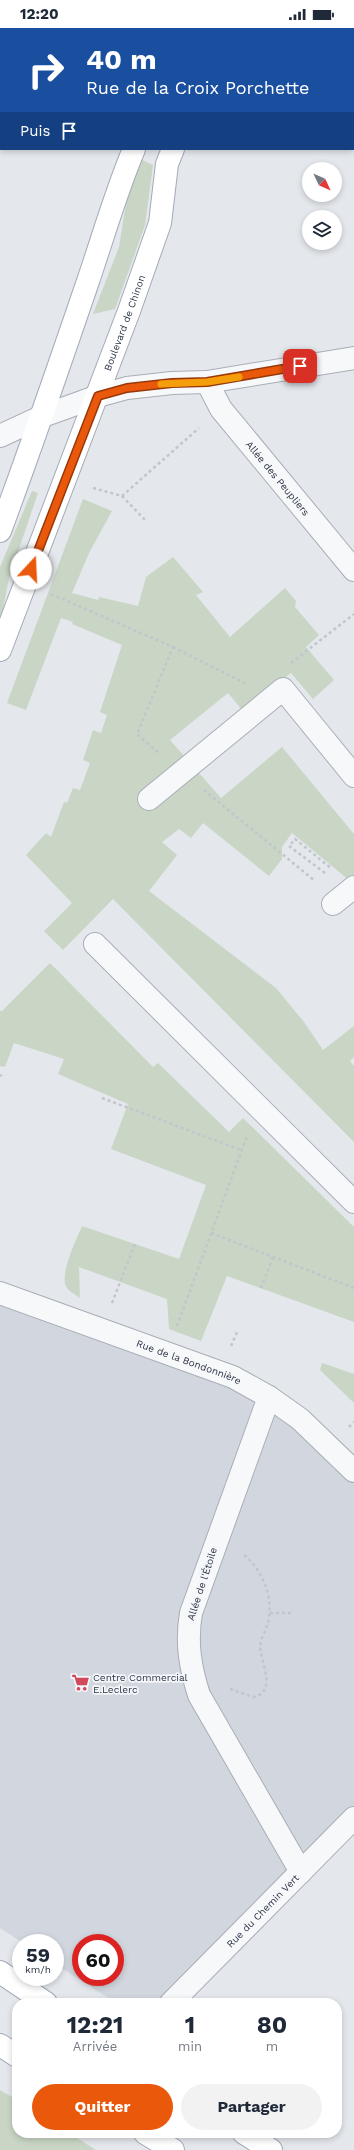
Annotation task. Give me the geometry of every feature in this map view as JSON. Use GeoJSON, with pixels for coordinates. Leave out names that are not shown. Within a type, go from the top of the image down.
{"type":"FeatureCollection","features":[{"type":"Feature","properties":{"kind":"main road"},"geometry":{"type":"LineString","coordinates":[[0,531],[43,416],[72,323],[121,180],[134,150]]}},
{"type":"Feature","properties":{"kind":"main road","name":"Boulevard de Chinon"},"geometry":{"type":"LineString","coordinates":[[0,650],[64,479],[98,396],[160,223],[167,164],[173,150]]}},
{"type":"Feature","properties":{"kind":"main road"},"geometry":{"type":"LineString","coordinates":[[0,1972],[39,1998]]}},
{"type":"Feature","properties":{"kind":"main road"},"geometry":{"type":"LineString","coordinates":[[0,1989],[27,1998]]}},
{"type":"Feature","properties":{"kind":"main road"},"geometry":{"type":"LineString","coordinates":[[0,2045],[12,2053]]}},
{"type":"Feature","properties":{"kind":"main road"},"geometry":{"type":"LineString","coordinates":[[153,2138],[173,2150]]}},
{"type":"Feature","properties":{"kind":"main road"},"geometry":{"type":"LineString","coordinates":[[252,2138],[271,2150]]}},
{"type":"Feature","properties":{"kind":"street"},"geometry":{"type":"LineString","coordinates":[[0,436],[43,416],[98,396],[127,388],[172,383],[207,382],[354,358]]}},
{"type":"Feature","properties":{"kind":"street","name":"Allée des Peupliers"},"geometry":{"type":"LineString","coordinates":[[207,382],[221,409],[354,570]]}},
{"type":"Feature","properties":{"kind":"street"},"geometry":{"type":"LineString","coordinates":[[149,799],[283,689],[354,776]]}},
{"type":"Feature","properties":{"kind":"street"},"geometry":{"type":"LineString","coordinates":[[333,904],[354,887]]}},
{"type":"Feature","properties":{"kind":"street"},"geometry":{"type":"LineString","coordinates":[[96,944],[354,1202]]}},
{"type":"Feature","properties":{"kind":"street","name":"Rue de la Bondonnière"},"geometry":{"type":"LineString","coordinates":[[0,1293],[167,1352],[233,1378],[269,1397],[300,1419],[354,1471]]}},
{"type":"Feature","properties":{"kind":"street","name":"Allée de l'Étoile"},"geometry":{"type":"LineString","coordinates":[[269,1397],[191,1613],[188,1642],[193,1675],[199,1694],[301,1872]]}},
{"type":"Feature","properties":{"kind":"street","name":"Rue du Chemin Vert"},"geometry":{"type":"LineString","coordinates":[[176,1998],[354,1818]]}},
{"type":"Feature","properties":{"kind":"path"},"geometry":{"type":"LineString","coordinates":[[122,496],[184,441]]}},
{"type":"Feature","properties":{"kind":"path"},"geometry":{"type":"LineString","coordinates":[[64,479],[122,496],[146,521]]}},
{"type":"Feature","properties":{"kind":"path"},"geometry":{"type":"LineString","coordinates":[[287,666],[354,614]]}},
{"type":"Feature","properties":{"kind":"path"},"geometry":{"type":"LineString","coordinates":[[173,647],[250,686]]}},
{"type":"Feature","properties":{"kind":"path"},"geometry":{"type":"LineString","coordinates":[[102,1098],[241,1150]]}},
{"type":"Feature","properties":{"kind":"path"},"geometry":{"type":"LineString","coordinates":[[167,1352],[241,1150],[259,1108]]}},
{"type":"Feature","properties":{"kind":"path"},"geometry":{"type":"LineString","coordinates":[[211,1232],[354,1288]]}},
{"type":"Feature","properties":{"kind":"path"},"geometry":{"type":"LineString","coordinates":[[102,1330],[135,1244]]}},
{"type":"Feature","properties":{"kind":"path"},"geometry":{"type":"LineString","coordinates":[[261,1288],[273,1257]]}},
{"type":"Feature","properties":{"kind":"path"},"geometry":{"type":"LineString","coordinates":[[218,1538],[242,1553],[255,1566],[266,1588],[270,1613],[260,1646],[266,1674],[264,1690],[258,1696],[253,1697],[237,1693],[228,1688]]}},
{"type":"Feature","properties":{"kind":"path"},"geometry":{"type":"LineString","coordinates":[[270,1613],[292,1612]]}},
{"type":"Feature","properties":{"kind":"shaded area"},"geometry":{"type":"Polygon","coordinates":[[[0,1293],[219,1372],[354,1471],[354,1818],[176,1998],[108,1998],[89,1986],[124,1986],[124,1934],[72,1934],[72,1975],[64,1970],[64,1934],[12,1934],[12,1936],[0,1928],[0,1293]]]}},
{"type":"Feature","properties":{"kind":"green space"},"geometry":{"type":"Polygon","coordinates":[[[142,160],[153,165],[145,225],[115,309],[93,314],[119,247],[127,197],[142,160]]]}},
{"type":"Feature","properties":{"kind":"green space"},"geometry":{"type":"Polygon","coordinates":[[[32,491],[38,493],[9,578],[0,625],[0,567],[32,491]]]}},
{"type":"Feature","properties":{"kind":"green space"},"geometry":{"type":"Polygon","coordinates":[[[83,499],[112,511],[89,553],[72,593],[98,600],[99,597],[138,606],[146,577],[173,557],[203,592],[196,595],[230,637],[285,588],[296,601],[295,607],[319,635],[306,647],[334,680],[313,699],[291,673],[243,711],[228,693],[170,740],[221,798],[282,747],[354,834],[354,877],[350,881],[292,833],[282,847],[282,859],[269,876],[203,823],[191,838],[179,829],[162,842],[177,855],[149,891],[276,988],[304,1022],[323,1050],[354,1026],[354,1057],[350,1061],[354,1066],[354,1142],[113,899],[63,950],[44,931],[72,903],[26,855],[46,833],[51,837],[64,802],[67,803],[73,788],[80,790],[90,763],[83,760],[93,730],[101,733],[107,715],[100,712],[122,645],[61,618],[26,710],[7,703],[83,499]]]}},
{"type":"Feature","properties":{"kind":"green space"},"geometry":{"type":"Polygon","coordinates":[[[50,963],[153,1067],[158,1063],[229,1132],[243,1118],[354,1227],[354,1322],[227,1276],[201,1341],[169,1329],[167,1299],[79,1267],[80,1298],[67,1288],[65,1283],[66,1267],[82,1226],[179,1259],[206,1185],[111,1149],[128,1104],[58,1074],[64,1059],[14,1043],[5,1067],[0,1066],[0,1011],[2,1011],[50,963]]]}},
{"type":"Feature","properties":{"kind":"green space"},"geometry":{"type":"Polygon","coordinates":[[[322,1363],[354,1374],[354,1403],[320,1370],[322,1363]]]}},
{"type":"Feature","properties":{"kind":"green space"},"geometry":{"type":"Polygon","coordinates":[[[0,2090],[12,2097],[12,2138],[77,2138],[96,2150],[0,2150],[0,2090]]]}},
{"type":"Feature","properties":{"kind":"slow traffic"},"geometry":{"type":"LineString","coordinates":[[161,384],[207,382],[239,377]]}},
{"type":"Feature","properties":{"kind":"place","name":"Centre Commercial E.Leclerc"},"geometry":{"type":"Point","coordinates":[80,1683]}},
{"type":"Feature","properties":{"kind":"route"},"geometry":{"type":"LineString","coordinates":[[31,569],[98,396],[127,388],[172,383],[207,382],[300,366]]}}]}
